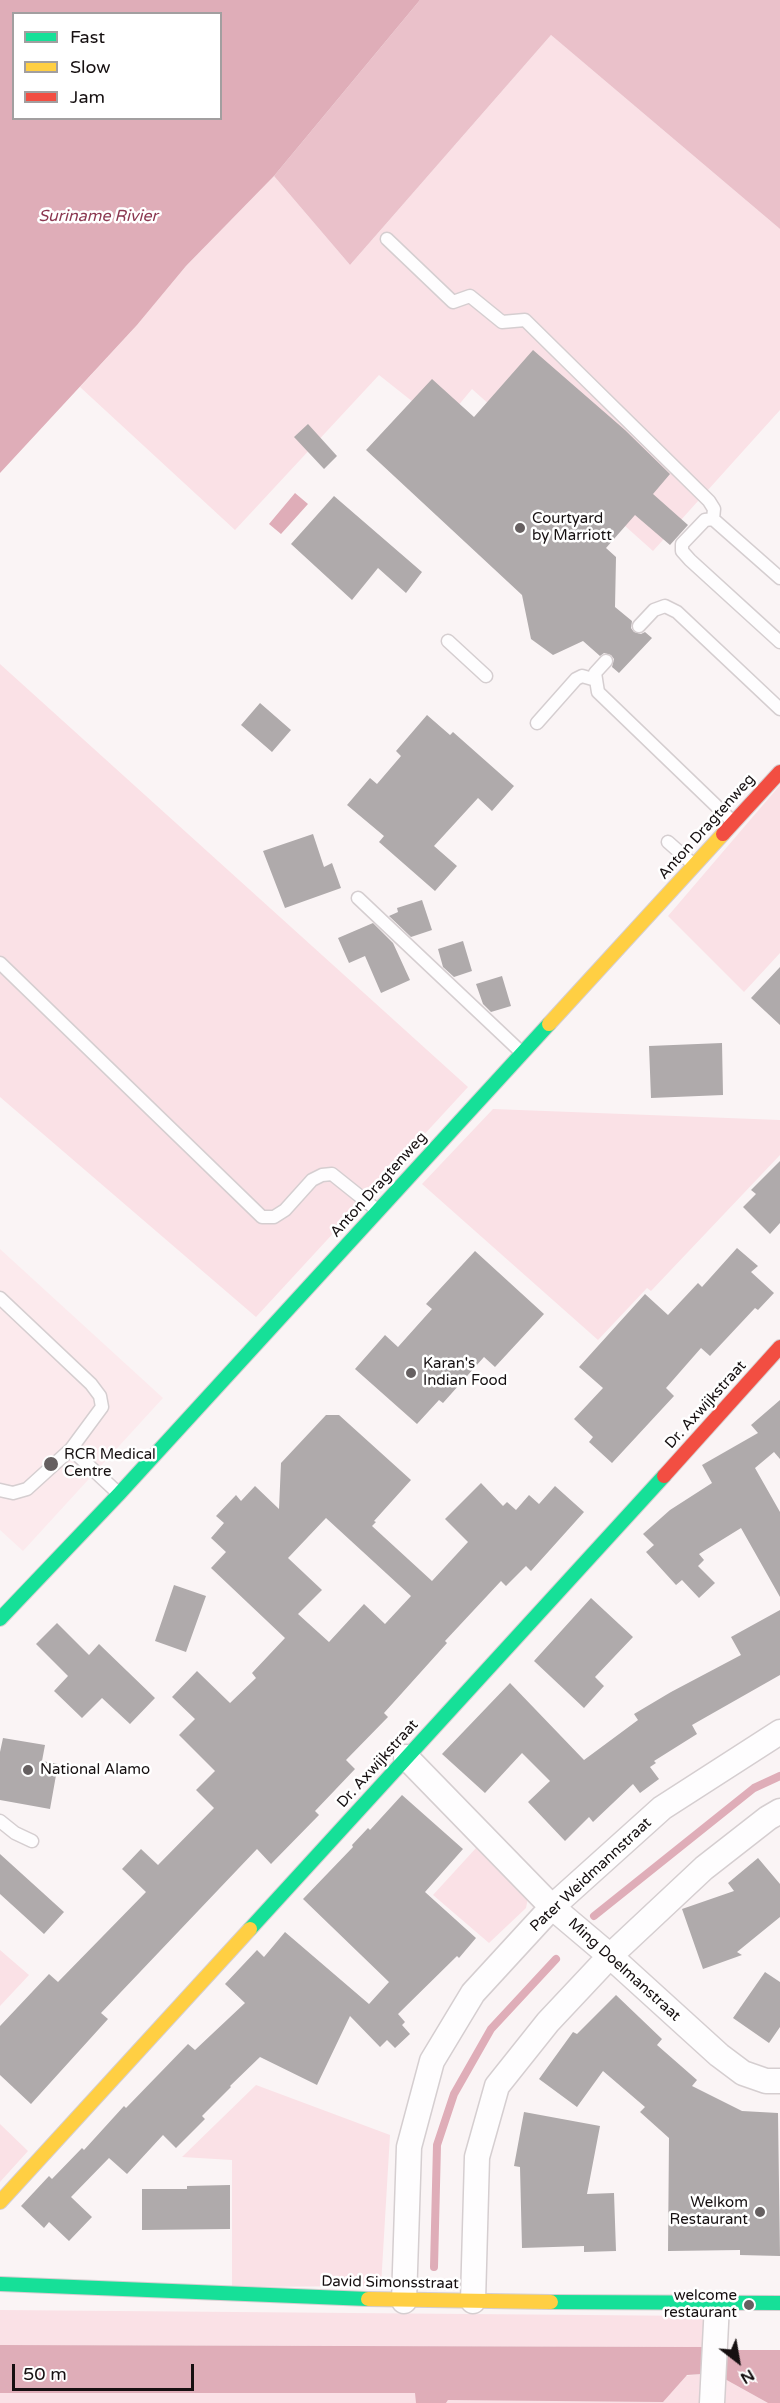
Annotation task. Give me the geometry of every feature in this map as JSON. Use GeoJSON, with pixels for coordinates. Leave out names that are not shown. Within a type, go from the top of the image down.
{"type":"FeatureCollection","features":[{"type":"Feature","properties":{"kind":"street","name":"Anton Dragtenweg"},"geometry":{"type":"LineString","coordinates":[[0,1618],[119,1494],[780,772]]}},
{"type":"Feature","properties":{"kind":"street","name":"Dr. Axwijkstraat"},"geometry":{"type":"LineString","coordinates":[[0,2202],[780,1347]]}},
{"type":"Feature","properties":{"kind":"street","name":"Pater Weidmannstraat"},"geometry":{"type":"LineString","coordinates":[[404,2301],[409,2146],[432,2061],[473,1993],[552,1907],[662,1808],[780,1732]]}},
{"type":"Feature","properties":{"kind":"street","name":"Ming Doelmanstraat"},"geometry":{"type":"LineString","coordinates":[[406,1757],[552,1907],[719,2055],[743,2073],[766,2081],[780,2081]]}},
{"type":"Feature","properties":{"kind":"street"},"geometry":{"type":"LineString","coordinates":[[474,2301],[477,2157],[497,2086],[548,2022],[610,1956],[704,1869],[776,1821]]}},
{"type":"Feature","properties":{"kind":"street","name":"David Simonsstraat"},"geometry":{"type":"LineString","coordinates":[[0,2284],[404,2301],[780,2303]]}},
{"type":"Feature","properties":{"kind":"street"},"geometry":{"type":"LineString","coordinates":[[713,2392],[717,2304]]}},
{"type":"Feature","properties":{"kind":"lane"},"geometry":{"type":"LineString","coordinates":[[387,239],[453,302],[470,296],[502,322],[525,320],[710,501],[714,509],[713,519]]}},
{"type":"Feature","properties":{"kind":"lane"},"geometry":{"type":"LineString","coordinates":[[780,578],[713,519],[705,520],[682,544],[682,552],[780,642]]}},
{"type":"Feature","properties":{"kind":"lane"},"geometry":{"type":"LineString","coordinates":[[639,626],[654,610],[665,606],[677,612],[780,709]]}},
{"type":"Feature","properties":{"kind":"lane"},"geometry":{"type":"LineString","coordinates":[[448,641],[486,676]]}},
{"type":"Feature","properties":{"kind":"lane"},"geometry":{"type":"LineString","coordinates":[[606,662],[595,674],[598,692],[734,823]]}},
{"type":"Feature","properties":{"kind":"lane"},"geometry":{"type":"LineString","coordinates":[[537,723],[576,679],[582,676],[596,680]]}},
{"type":"Feature","properties":{"kind":"lane"},"geometry":{"type":"LineString","coordinates":[[668,842],[694,866]]}},
{"type":"Feature","properties":{"kind":"lane"},"geometry":{"type":"LineString","coordinates":[[358,898],[522,1053]]}},
{"type":"Feature","properties":{"kind":"lane"},"geometry":{"type":"LineString","coordinates":[[0,963],[262,1217],[273,1217],[285,1210],[312,1180],[322,1175],[332,1174],[378,1211]]}},
{"type":"Feature","properties":{"kind":"lane"},"geometry":{"type":"LineString","coordinates":[[0,1298],[91,1384],[100,1396],[102,1407],[71,1449],[27,1489],[13,1493],[0,1490]]}},
{"type":"Feature","properties":{"kind":"lane"},"geometry":{"type":"LineString","coordinates":[[71,1449],[119,1494]]}},
{"type":"Feature","properties":{"kind":"lane"},"geometry":{"type":"LineString","coordinates":[[0,1821],[15,1833],[32,1841]]}},
{"type":"Feature","properties":{"kind":"shaded area"},"geometry":{"type":"Polygon","coordinates":[[[420,0],[780,0],[780,229],[551,35],[350,265],[274,176],[420,0]]]}},
{"type":"Feature","properties":{"kind":"shaded area"},"geometry":{"type":"Polygon","coordinates":[[[551,35],[780,229],[780,410],[653,551],[472,389],[442,425],[379,375],[235,530],[80,387],[137,325],[186,266],[274,176],[350,265],[551,35]]]}},
{"type":"Feature","properties":{"kind":"shaded area"},"geometry":{"type":"Polygon","coordinates":[[[0,664],[468,1087],[256,1317],[0,1097],[0,664]]]}},
{"type":"Feature","properties":{"kind":"shaded area"},"geometry":{"type":"Polygon","coordinates":[[[780,785],[780,953],[744,992],[668,916],[780,785]]]}},
{"type":"Feature","properties":{"kind":"shaded area"},"geometry":{"type":"Polygon","coordinates":[[[493,1109],[780,1120],[780,1155],[651,1291],[647,1288],[598,1340],[422,1184],[493,1109]]]}},
{"type":"Feature","properties":{"kind":"shaded area","name":"RCR Medical Centre"},"geometry":{"type":"Polygon","coordinates":[[[0,1249],[163,1398],[23,1551],[0,1530],[0,1249]]]}},
{"type":"Feature","properties":{"kind":"shaded area"},"geometry":{"type":"Polygon","coordinates":[[[476,1848],[528,1898],[526,1908],[489,1943],[433,1895],[476,1848]]]}},
{"type":"Feature","properties":{"kind":"shaded area"},"geometry":{"type":"Polygon","coordinates":[[[0,1950],[29,1975],[0,2006],[0,1950]]]}},
{"type":"Feature","properties":{"kind":"shaded area"},"geometry":{"type":"Polygon","coordinates":[[[256,2085],[390,2135],[381,2286],[232,2287],[232,2160],[182,2157],[256,2085]]]}},
{"type":"Feature","properties":{"kind":"shaded area"},"geometry":{"type":"Polygon","coordinates":[[[0,2124],[28,2151],[0,2182],[0,2124]]]}},
{"type":"Feature","properties":{"kind":"shaded area"},"geometry":{"type":"Polygon","coordinates":[[[0,2310],[704,2316],[705,2347],[0,2345],[0,2310]]]}},
{"type":"Feature","properties":{"kind":"shaded area"},"geometry":{"type":"Polygon","coordinates":[[[703,2374],[699,2403],[446,2403],[448,2400],[703,2374]]]}},
{"type":"Feature","properties":{"kind":"shaded area"},"geometry":{"type":"Polygon","coordinates":[[[723,2378],[768,2403],[722,2403],[723,2378]]]}},
{"type":"Feature","properties":{"kind":"shaded area"},"geometry":{"type":"Polygon","coordinates":[[[0,2393],[416,2393],[416,2403],[0,2403],[0,2393]]]}},
{"type":"Feature","properties":{"kind":"water","name":"Suriname Rivier"},"geometry":{"type":"Polygon","coordinates":[[[0,0],[420,0],[274,176],[186,266],[137,325],[0,473],[0,0]]]}},
{"type":"Feature","properties":{"kind":"water"},"geometry":{"type":"Polygon","coordinates":[[[295,493],[308,504],[281,534],[269,524],[295,493]]]}},
{"type":"Feature","properties":{"kind":"water"},"geometry":{"type":"Polygon","coordinates":[[[0,2345],[705,2347],[703,2374],[687,2375],[663,2402],[448,2400],[446,2403],[416,2403],[415,2393],[0,2393],[0,2345]]]}},
{"type":"Feature","properties":{"kind":"water"},"geometry":{"type":"Polygon","coordinates":[[[724,2350],[780,2350],[780,2403],[768,2403],[723,2378],[724,2350]]]}},
{"type":"Feature","properties":{"kind":"building","name":"Courtyard by Marriott"},"geometry":{"type":"Polygon","coordinates":[[[533,350],[625,430],[670,474],[653,494],[688,525],[670,545],[635,515],[606,548],[616,557],[615,607],[632,621],[631,628],[634,632],[641,634],[645,632],[652,638],[619,673],[612,667],[614,659],[611,655],[604,653],[600,656],[583,641],[553,655],[531,639],[522,595],[366,450],[432,379],[474,417],[533,350]]]}},
{"type":"Feature","properties":{"kind":"building"},"geometry":{"type":"Polygon","coordinates":[[[308,424],[337,456],[324,469],[294,437],[308,424]]]}},
{"type":"Feature","properties":{"kind":"building"},"geometry":{"type":"Polygon","coordinates":[[[334,496],[422,572],[406,593],[378,568],[352,600],[291,544],[334,496]]]}},
{"type":"Feature","properties":{"kind":"building"},"geometry":{"type":"Polygon","coordinates":[[[260,703],[291,730],[272,752],[241,725],[260,703]]]}},
{"type":"Feature","properties":{"kind":"building"},"geometry":{"type":"Polygon","coordinates":[[[427,715],[450,735],[453,732],[514,786],[492,811],[478,798],[434,846],[457,866],[435,891],[379,842],[384,836],[347,805],[370,778],[377,784],[401,756],[396,751],[427,715]]]}},
{"type":"Feature","properties":{"kind":"building"},"geometry":{"type":"Polygon","coordinates":[[[313,834],[324,867],[332,863],[341,888],[285,908],[263,851],[313,834]]]}},
{"type":"Feature","properties":{"kind":"building"},"geometry":{"type":"Polygon","coordinates":[[[422,900],[432,930],[411,937],[389,916],[398,912],[397,908],[422,900]]]}},
{"type":"Feature","properties":{"kind":"building"},"geometry":{"type":"Polygon","coordinates":[[[373,923],[393,943],[410,980],[381,993],[365,956],[349,963],[338,938],[373,923]]]}},
{"type":"Feature","properties":{"kind":"building"},"geometry":{"type":"Polygon","coordinates":[[[463,941],[472,971],[454,977],[443,967],[438,949],[463,941]]]}},
{"type":"Feature","properties":{"kind":"building"},"geometry":{"type":"Polygon","coordinates":[[[780,967],[780,1025],[751,998],[780,967]]]}},
{"type":"Feature","properties":{"kind":"building"},"geometry":{"type":"Polygon","coordinates":[[[502,976],[511,1006],[491,1012],[483,1004],[476,984],[502,976]]]}},
{"type":"Feature","properties":{"kind":"building"},"geometry":{"type":"Polygon","coordinates":[[[722,1043],[723,1095],[651,1098],[649,1046],[722,1043]]]}},
{"type":"Feature","properties":{"kind":"building"},"geometry":{"type":"Polygon","coordinates":[[[780,1161],[780,1223],[770,1234],[743,1207],[756,1194],[751,1190],[780,1161]]]}},
{"type":"Feature","properties":{"kind":"building"},"geometry":{"type":"Polygon","coordinates":[[[737,1248],[758,1266],[751,1272],[774,1293],[758,1310],[755,1308],[710,1356],[701,1348],[666,1388],[674,1396],[612,1463],[589,1442],[593,1437],[574,1419],[603,1388],[579,1367],[645,1294],[668,1315],[698,1283],[702,1287],[737,1248]]]}},
{"type":"Feature","properties":{"kind":"building"},"geometry":{"type":"Polygon","coordinates":[[[475,1251],[544,1314],[495,1367],[484,1357],[443,1403],[439,1400],[417,1424],[355,1369],[385,1335],[398,1347],[432,1309],[426,1304],[475,1251]]]}},
{"type":"Feature","properties":{"kind":"building"},"geometry":{"type":"Polygon","coordinates":[[[780,1400],[780,1459],[774,1452],[755,1468],[780,1512],[780,1597],[741,1528],[699,1554],[704,1560],[698,1566],[715,1583],[699,1598],[682,1580],[676,1585],[646,1552],[654,1545],[643,1534],[670,1510],[712,1483],[702,1465],[758,1433],[751,1425],[780,1400]]]}},
{"type":"Feature","properties":{"kind":"building"},"geometry":{"type":"Polygon","coordinates":[[[326,1415],[339,1415],[411,1480],[372,1526],[432,1581],[468,1542],[445,1519],[481,1483],[503,1506],[507,1502],[516,1510],[529,1495],[539,1504],[555,1486],[584,1512],[531,1571],[526,1566],[506,1586],[501,1581],[445,1641],[447,1643],[384,1713],[388,1717],[346,1760],[355,1769],[315,1811],[319,1815],[271,1864],[257,1849],[101,2013],[108,2019],[31,2104],[0,2075],[0,2026],[49,1974],[58,1982],[146,1892],[122,1869],[141,1849],[158,1865],[214,1808],[196,1790],[215,1771],[179,1735],[195,1719],[172,1697],[197,1671],[230,1703],[256,1678],[252,1673],[285,1638],[211,1568],[226,1552],[211,1538],[224,1523],[216,1516],[236,1495],[241,1501],[255,1486],[279,1509],[281,1463],[326,1415]],[[326,1518],[288,1558],[322,1590],[298,1614],[329,1642],[364,1604],[385,1624],[411,1596],[326,1518]]]}},
{"type":"Feature","properties":{"kind":"building"},"geometry":{"type":"Polygon","coordinates":[[[174,1585],[206,1596],[186,1652],[155,1641],[174,1585]]]}},
{"type":"Feature","properties":{"kind":"building"},"geometry":{"type":"Polygon","coordinates":[[[591,1598],[633,1637],[595,1677],[604,1686],[584,1708],[534,1661],[591,1598]]]}},
{"type":"Feature","properties":{"kind":"building"},"geometry":{"type":"Polygon","coordinates":[[[780,1610],[780,1675],[692,1725],[697,1734],[654,1761],[656,1763],[650,1767],[659,1779],[640,1793],[633,1784],[593,1822],[589,1817],[565,1841],[528,1802],[550,1781],[522,1753],[485,1793],[442,1754],[510,1683],[584,1760],[638,1720],[634,1714],[741,1655],[731,1637],[780,1610]]]}},
{"type":"Feature","properties":{"kind":"building"},"geometry":{"type":"Polygon","coordinates":[[[57,1623],[89,1655],[99,1644],[155,1698],[130,1724],[102,1698],[82,1718],[54,1691],[68,1676],[36,1644],[57,1623]]]}},
{"type":"Feature","properties":{"kind":"building","name":"National Alamo"},"geometry":{"type":"Polygon","coordinates":[[[3,1738],[45,1745],[42,1761],[58,1764],[50,1809],[0,1800],[0,1752],[3,1738]]]}},
{"type":"Feature","properties":{"kind":"building"},"geometry":{"type":"Polygon","coordinates":[[[402,1795],[463,1849],[425,1892],[476,1938],[459,1958],[457,1956],[398,2014],[405,2022],[402,2025],[410,2034],[395,2048],[387,2040],[380,2047],[350,2016],[317,2085],[260,2057],[202,2116],[205,2119],[176,2148],[163,2135],[127,2174],[109,2158],[71,2197],[92,2217],[69,2241],[49,2222],[44,2228],[21,2206],[49,2176],[52,2179],[82,2148],[84,2150],[124,2106],[126,2108],[188,2044],[195,2050],[245,2003],[225,1984],[257,1950],[264,1957],[285,1932],[369,2004],[389,1982],[303,1899],[368,1828],[370,1830],[402,1795]]]}},
{"type":"Feature","properties":{"kind":"building"},"geometry":{"type":"Polygon","coordinates":[[[0,1854],[64,1912],[44,1934],[0,1894],[0,1854]]]}},
{"type":"Feature","properties":{"kind":"building"},"geometry":{"type":"Polygon","coordinates":[[[758,1858],[780,1884],[780,1917],[737,1952],[742,1955],[703,1969],[682,1909],[734,1891],[728,1883],[758,1858]]]}},
{"type":"Feature","properties":{"kind":"building"},"geometry":{"type":"Polygon","coordinates":[[[765,1972],[780,1982],[780,2027],[769,2043],[733,2018],[765,1972]]]}},
{"type":"Feature","properties":{"kind":"building"},"geometry":{"type":"Polygon","coordinates":[[[616,1995],[662,2039],[657,2045],[697,2080],[692,2086],[742,2111],[778,2113],[780,2256],[740,2255],[740,2250],[668,2251],[669,2138],[640,2112],[645,2107],[603,2071],[577,2107],[539,2079],[573,2032],[577,2034],[616,1995]]]}},
{"type":"Feature","properties":{"kind":"building"},"geometry":{"type":"Polygon","coordinates":[[[524,2112],[600,2126],[587,2194],[614,2193],[616,2251],[584,2252],[584,2246],[522,2248],[520,2167],[514,2166],[524,2112]]]}},
{"type":"Feature","properties":{"kind":"building"},"geometry":{"type":"Polygon","coordinates":[[[230,2185],[230,2229],[142,2230],[142,2189],[187,2189],[187,2186],[230,2185]]]}},
{"type":"Feature","properties":{"kind":"waterway"},"geometry":{"type":"LineString","coordinates":[[594,1916],[754,1788],[780,1776]]}},
{"type":"Feature","properties":{"kind":"waterway"},"geometry":{"type":"LineString","coordinates":[[434,2267],[437,2145],[454,2094],[491,2029],[556,1959]]}},
{"type":"Feature","properties":{"kind":"traffic: fast"},"geometry":{"type":"LineString","coordinates":[[0,1619],[119,1494],[549,1024]]}},
{"type":"Feature","properties":{"kind":"traffic: fast"},"geometry":{"type":"LineString","coordinates":[[250,1929],[664,1476]]}},
{"type":"Feature","properties":{"kind":"traffic: fast"},"geometry":{"type":"LineString","coordinates":[[0,2284],[368,2299]]}},
{"type":"Feature","properties":{"kind":"traffic: fast"},"geometry":{"type":"LineString","coordinates":[[551,2302],[780,2303]]}},
{"type":"Feature","properties":{"kind":"traffic: slow"},"geometry":{"type":"LineString","coordinates":[[549,1024],[723,834]]}},
{"type":"Feature","properties":{"kind":"traffic: slow"},"geometry":{"type":"LineString","coordinates":[[0,2202],[250,1929]]}},
{"type":"Feature","properties":{"kind":"traffic: slow"},"geometry":{"type":"LineString","coordinates":[[368,2299],[551,2302]]}},
{"type":"Feature","properties":{"kind":"traffic: jam"},"geometry":{"type":"LineString","coordinates":[[723,834],[780,772]]}},
{"type":"Feature","properties":{"kind":"traffic: jam"},"geometry":{"type":"LineString","coordinates":[[664,1476],[780,1347]]}},
{"type":"Feature","properties":{"kind":"place","name":"Courtyard by Marriott"},"geometry":{"type":"Point","coordinates":[520,528]}},
{"type":"Feature","properties":{"kind":"place","name":"Karan's Indian Food"},"geometry":{"type":"Point","coordinates":[411,1373]}},
{"type":"Feature","properties":{"kind":"place","name":"RCR Medical Centre"},"geometry":{"type":"Point","coordinates":[51,1464]}},
{"type":"Feature","properties":{"kind":"place","name":"National Alamo"},"geometry":{"type":"Point","coordinates":[28,1770]}},
{"type":"Feature","properties":{"kind":"place","name":"Welkom Restaurant"},"geometry":{"type":"Point","coordinates":[760,2212]}},
{"type":"Feature","properties":{"kind":"place","name":"welcome restaurant"},"geometry":{"type":"Point","coordinates":[749,2305]}}]}
